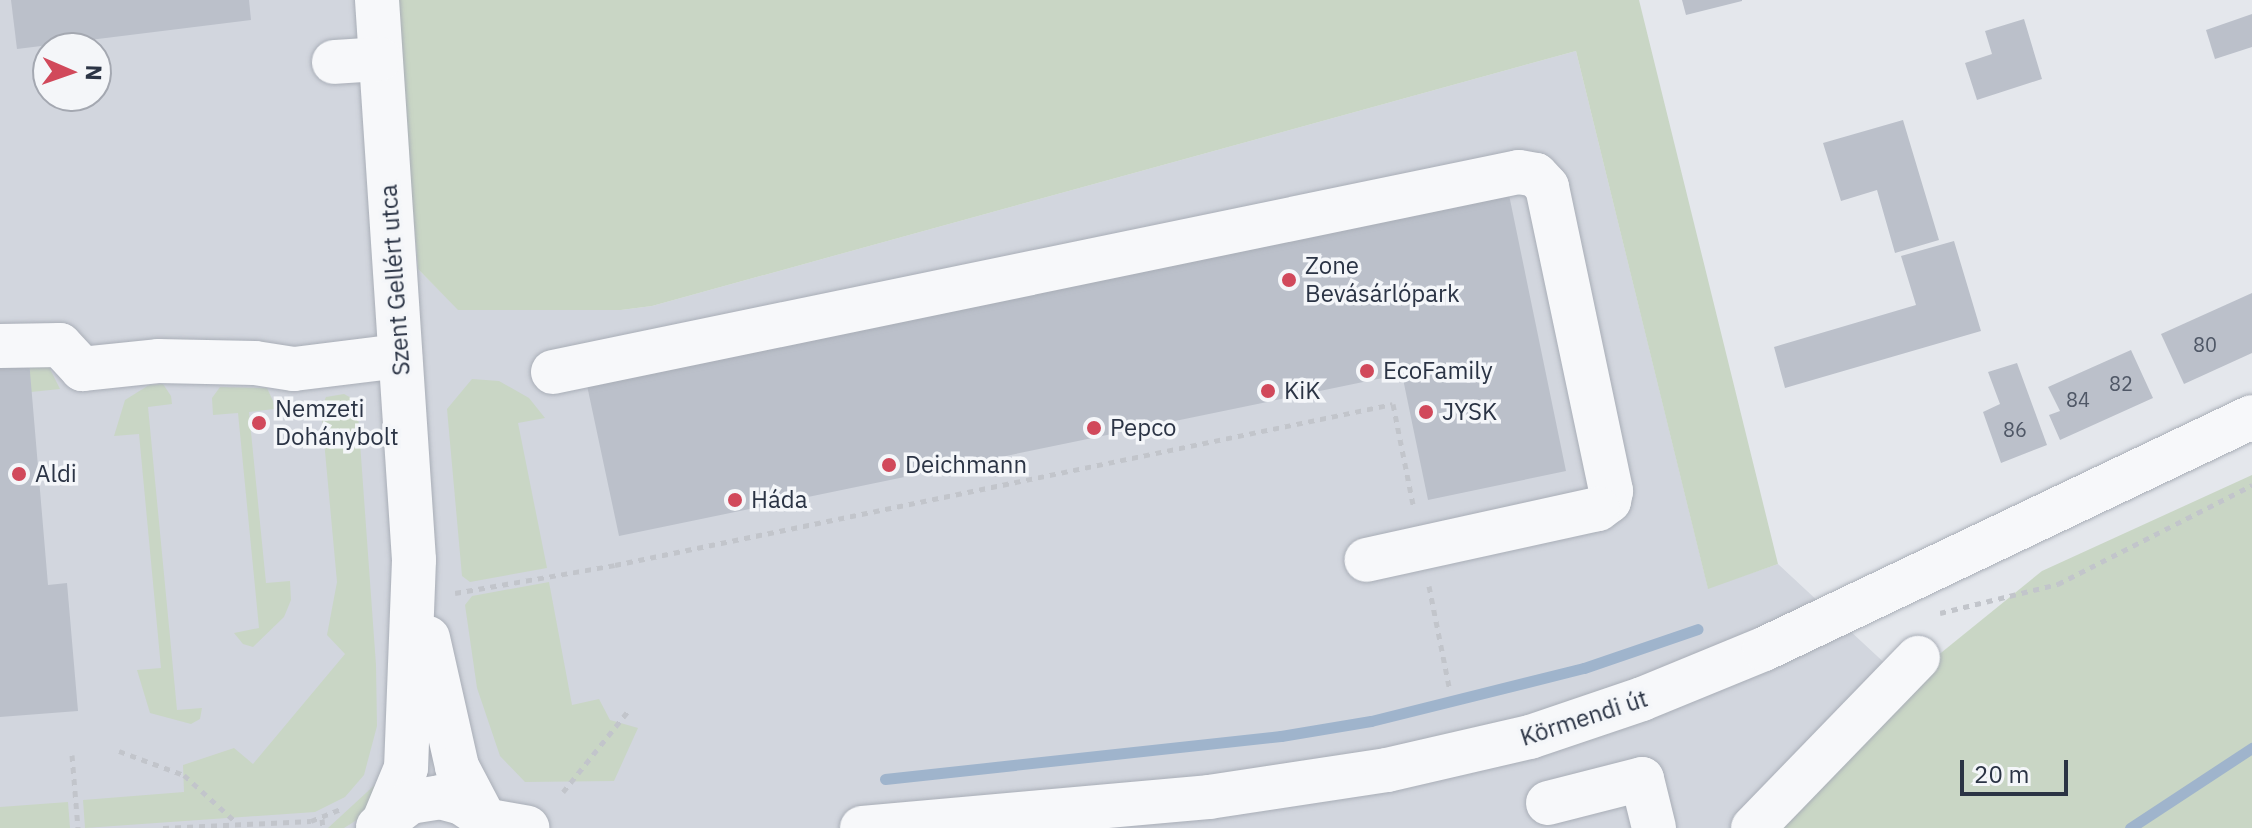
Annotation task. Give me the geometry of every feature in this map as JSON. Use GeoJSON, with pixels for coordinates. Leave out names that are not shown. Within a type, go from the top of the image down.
{"type":"FeatureCollection","features":[{"type":"Feature","properties":{"kind":"street","name":"Szent Gellért utca"},"geometry":{"type":"LineString","coordinates":[[377,0],[414,560],[406,768],[381,825]]}},
{"type":"Feature","properties":{"kind":"street"},"geometry":{"type":"LineString","coordinates":[[334,62],[380,59]]}},
{"type":"Feature","properties":{"kind":"street"},"geometry":{"type":"LineString","coordinates":[[553,372],[856,313],[1519,172],[1536,175],[1547,187],[1611,491],[1609,501],[1598,509],[1367,560]]}},
{"type":"Feature","properties":{"kind":"street"},"geometry":{"type":"LineString","coordinates":[[0,346],[60,345],[82,369],[158,361],[255,363],[294,369],[400,356]]}},
{"type":"Feature","properties":{"kind":"street","name":"Körmendi út"},"geometry":{"type":"LineString","coordinates":[[862,828],[1068,820],[1387,770],[1530,737],[1642,699],[1764,649],[2252,417]]}},
{"type":"Feature","properties":{"kind":"street","name":"Szent Gellért utca"},"geometry":{"type":"LineString","coordinates":[[414,560],[453,753],[484,821]]}},
{"type":"Feature","properties":{"kind":"street"},"geometry":{"type":"LineString","coordinates":[[1753,828],[1918,658]]}},
{"type":"Feature","properties":{"kind":"street"},"geometry":{"type":"LineString","coordinates":[[1530,737],[1552,815],[1642,779],[1654,828]]}},
{"type":"Feature","properties":{"kind":"street"},"geometry":{"type":"LineString","coordinates":[[381,825],[410,802],[429,797],[462,803],[484,821],[527,828]]}},
{"type":"Feature","properties":{"kind":"path"},"geometry":{"type":"LineString","coordinates":[[455,593],[615,565],[1393,404],[1450,691]]}},
{"type":"Feature","properties":{"kind":"path"},"geometry":{"type":"LineString","coordinates":[[1932,616],[2058,584],[2252,485]]}},
{"type":"Feature","properties":{"kind":"path"},"geometry":{"type":"LineString","coordinates":[[563,792],[629,710]]}},
{"type":"Feature","properties":{"kind":"path"},"geometry":{"type":"LineString","coordinates":[[119,751],[184,775],[238,823]]}},
{"type":"Feature","properties":{"kind":"path"},"geometry":{"type":"LineString","coordinates":[[72,755],[78,828]]}},
{"type":"Feature","properties":{"kind":"path"},"geometry":{"type":"LineString","coordinates":[[163,828],[322,819],[323,828]]}},
{"type":"Feature","properties":{"kind":"shaded area"},"geometry":{"type":"Polygon","coordinates":[[[0,0],[395,0],[418,269],[459,310],[621,310],[652,306],[1576,51],[1708,588],[1778,564],[1905,682],[1776,828],[0,828],[0,0]]]}},
{"type":"Feature","properties":{"kind":"green space"},"geometry":{"type":"Polygon","coordinates":[[[395,0],[1639,0],[1778,564],[1708,589],[1576,51],[652,306],[621,310],[458,310],[418,269],[395,0]]]}},
{"type":"Feature","properties":{"kind":"green space"},"geometry":{"type":"Polygon","coordinates":[[[29,360],[47,363],[60,389],[31,392],[29,360]]]}},
{"type":"Feature","properties":{"kind":"green space"},"geometry":{"type":"Polygon","coordinates":[[[472,379],[499,381],[529,398],[545,418],[518,423],[547,568],[470,582],[462,576],[447,409],[472,379]]]}},
{"type":"Feature","properties":{"kind":"green space"},"geometry":{"type":"Polygon","coordinates":[[[163,384],[172,404],[148,407],[177,710],[202,708],[200,719],[191,724],[150,713],[137,670],[161,668],[139,434],[114,436],[125,400],[149,385],[163,384]]]}},
{"type":"Feature","properties":{"kind":"green space"},"geometry":{"type":"Polygon","coordinates":[[[220,387],[267,388],[273,401],[274,409],[249,412],[266,583],[290,581],[291,600],[284,617],[253,647],[243,644],[234,633],[259,628],[238,413],[213,415],[212,398],[220,387]]]}},
{"type":"Feature","properties":{"kind":"green space"},"geometry":{"type":"Polygon","coordinates":[[[344,394],[357,401],[376,665],[377,726],[364,775],[345,797],[315,812],[85,828],[83,800],[184,792],[183,765],[234,748],[253,764],[345,654],[327,635],[337,582],[321,408],[326,397],[344,394]]]}},
{"type":"Feature","properties":{"kind":"green space"},"geometry":{"type":"Polygon","coordinates":[[[2252,475],[2252,828],[1776,828],[1905,682],[2042,571],[2252,475]]]}},
{"type":"Feature","properties":{"kind":"green space"},"geometry":{"type":"Polygon","coordinates":[[[549,582],[572,705],[599,699],[610,720],[638,728],[614,781],[525,782],[500,756],[477,688],[465,605],[472,596],[549,582]]]}},
{"type":"Feature","properties":{"kind":"green space"},"geometry":{"type":"Polygon","coordinates":[[[379,781],[363,816],[344,828],[328,828],[379,781]]]}},
{"type":"Feature","properties":{"kind":"green space"},"geometry":{"type":"Polygon","coordinates":[[[68,802],[70,828],[0,828],[0,807],[68,802]]]}},
{"type":"Feature","properties":{"kind":"building"},"geometry":{"type":"Polygon","coordinates":[[[11,0],[249,0],[251,20],[112,37],[112,32],[32,32],[32,47],[17,49],[11,0]]]}},
{"type":"Feature","properties":{"kind":"building"},"geometry":{"type":"Polygon","coordinates":[[[1682,0],[1742,0],[1742,1],[1686,15],[1682,0]]]}},
{"type":"Feature","properties":{"kind":"building"},"geometry":{"type":"Polygon","coordinates":[[[2252,14],[2252,47],[2215,59],[2206,30],[2252,14]]]}},
{"type":"Feature","properties":{"kind":"building"},"geometry":{"type":"Polygon","coordinates":[[[2024,19],[2042,79],[1977,100],[1965,63],[1992,54],[1985,31],[2024,19]]]}},
{"type":"Feature","properties":{"kind":"building"},"geometry":{"type":"Polygon","coordinates":[[[1903,120],[1939,240],[1895,253],[1877,190],[1841,201],[1823,143],[1903,120]]]}},
{"type":"Feature","properties":{"kind":"building","name":"Zone Bevásárlópark"},"geometry":{"type":"Polygon","coordinates":[[[1507,185],[1566,471],[1428,500],[1402,374],[619,536],[585,376],[1507,185]]]}},
{"type":"Feature","properties":{"kind":"building"},"geometry":{"type":"Polygon","coordinates":[[[1954,241],[1981,331],[1785,388],[1774,347],[1916,305],[1901,256],[1954,241]]]}},
{"type":"Feature","properties":{"kind":"building"},"geometry":{"type":"Polygon","coordinates":[[[2252,293],[2252,353],[2184,384],[2161,334],[2252,293]]]}},
{"type":"Feature","properties":{"kind":"building"},"geometry":{"type":"Polygon","coordinates":[[[2131,350],[2153,398],[2060,440],[2049,415],[2060,411],[2048,387],[2131,350]]]}},
{"type":"Feature","properties":{"kind":"building","name":"Aldi"},"geometry":{"type":"Polygon","coordinates":[[[29,360],[48,585],[67,583],[78,711],[0,717],[0,363],[29,360]]]}},
{"type":"Feature","properties":{"kind":"building"},"geometry":{"type":"Polygon","coordinates":[[[2017,363],[2047,445],[2001,463],[1983,412],[2000,404],[1988,372],[2017,363]]]}},
{"type":"Feature","properties":{"kind":"waterway"},"geometry":{"type":"LineString","coordinates":[[885,779],[1281,736],[1371,721],[1584,668],[1698,629]]}},
{"type":"Feature","properties":{"kind":"waterway"},"geometry":{"type":"LineString","coordinates":[[2130,828],[2252,748]]}},
{"type":"Feature","properties":{"kind":"place","name":"Zone Bevásárlópark"},"geometry":{"type":"Point","coordinates":[1289,280]}},
{"type":"Feature","properties":{"kind":"place","name":"EcoFamily"},"geometry":{"type":"Point","coordinates":[1367,371]}},
{"type":"Feature","properties":{"kind":"place","name":"KiK"},"geometry":{"type":"Point","coordinates":[1268,391]}},
{"type":"Feature","properties":{"kind":"place","name":"JYSK"},"geometry":{"type":"Point","coordinates":[1426,412]}},
{"type":"Feature","properties":{"kind":"place","name":"Nemzeti Dohánybolt"},"geometry":{"type":"Point","coordinates":[259,423]}},
{"type":"Feature","properties":{"kind":"place","name":"Pepco"},"geometry":{"type":"Point","coordinates":[1094,428]}},
{"type":"Feature","properties":{"kind":"place","name":"Deichmann"},"geometry":{"type":"Point","coordinates":[889,465]}},
{"type":"Feature","properties":{"kind":"place","name":"Aldi"},"geometry":{"type":"Point","coordinates":[19,474]}},
{"type":"Feature","properties":{"kind":"place","name":"Háda"},"geometry":{"type":"Point","coordinates":[735,500]}}]}
